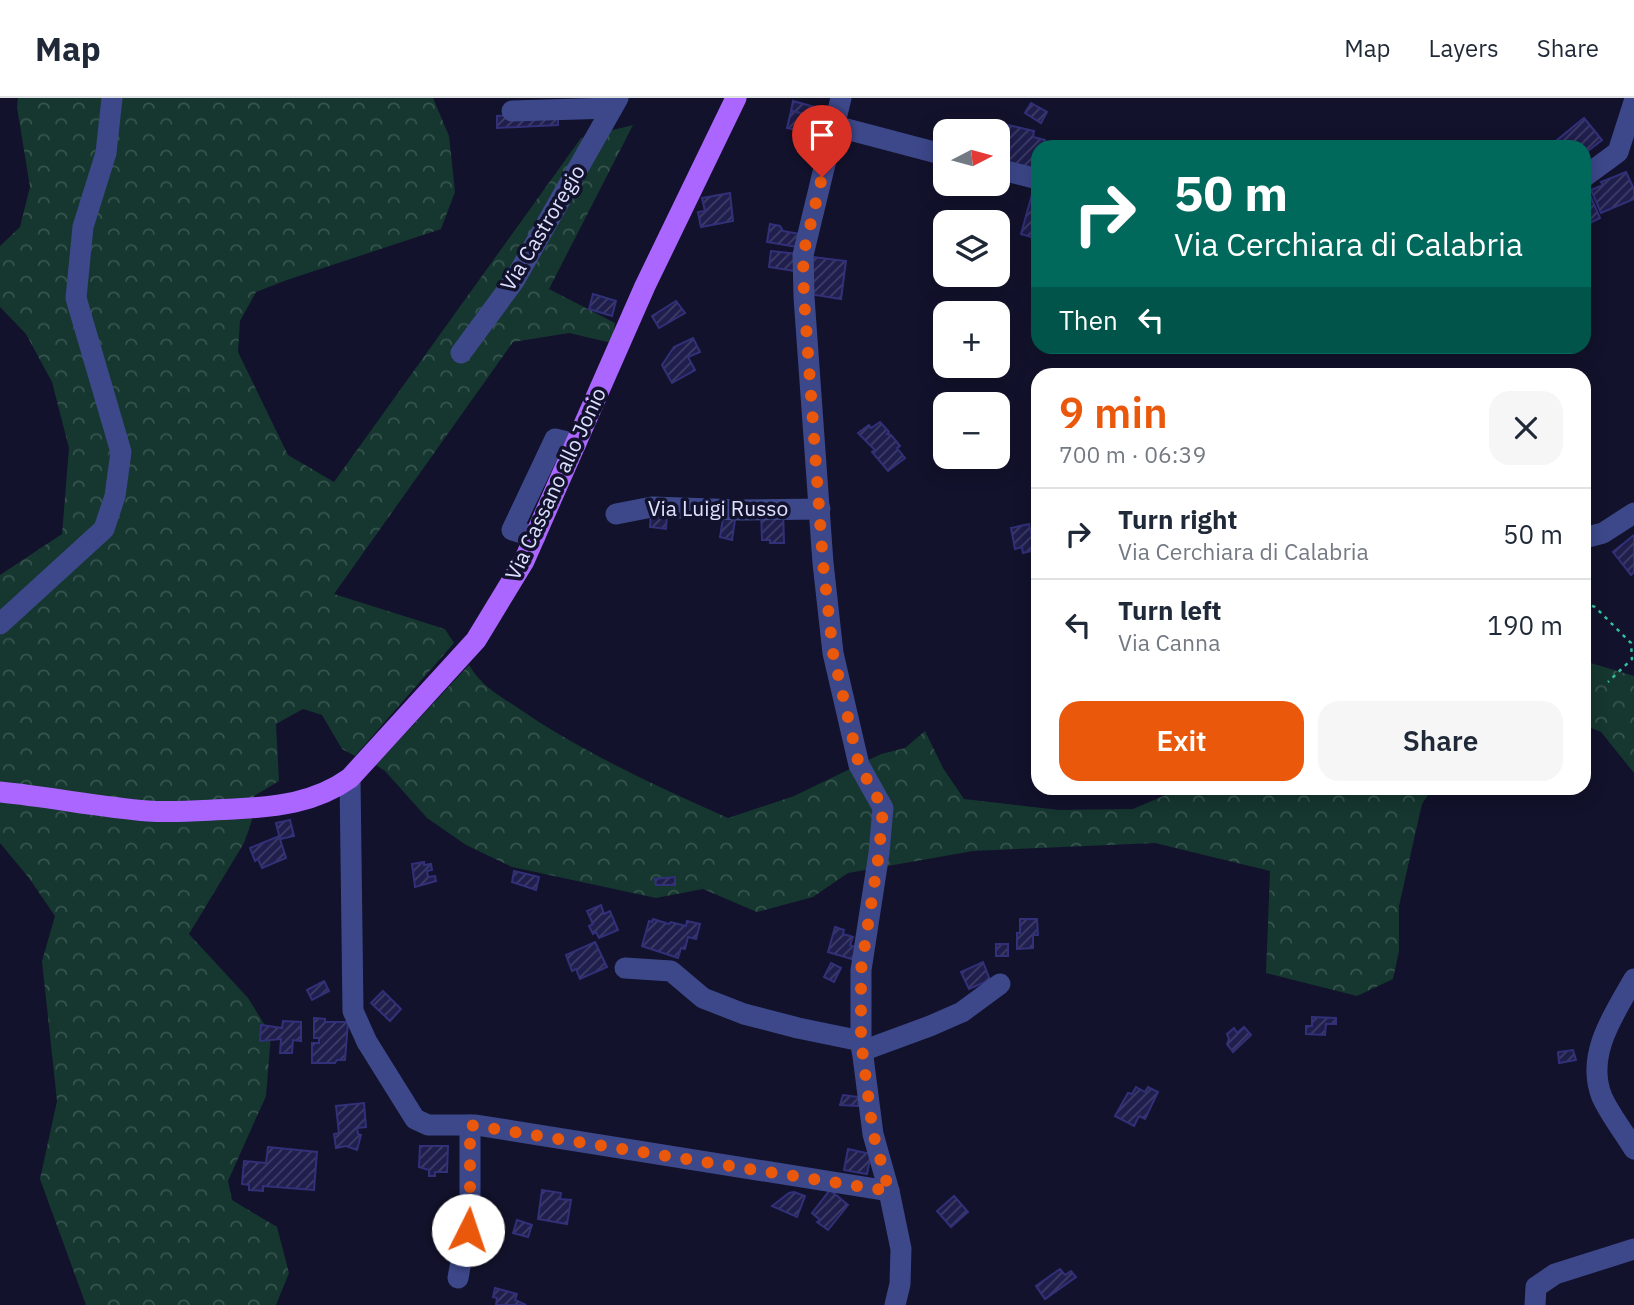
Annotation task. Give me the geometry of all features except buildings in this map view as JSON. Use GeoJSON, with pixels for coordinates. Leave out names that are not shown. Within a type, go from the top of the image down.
{"type":"FeatureCollection","features":[{"type":"Feature","properties":{"kind":"main road","name":"Via Cassano allo Jonio"},"geometry":{"type":"LineString","coordinates":[[0,792],[149,811],[256,808],[313,799],[337,788],[350,778],[476,640],[524,561],[645,286],[736,98]]}},
{"type":"Feature","properties":{"kind":"street"},"geometry":{"type":"LineString","coordinates":[[841,98],[803,255],[804,297],[833,653],[859,765],[883,808],[861,970],[862,1046],[873,1133],[901,1249],[900,1284],[895,1305]]}},
{"type":"Feature","properties":{"kind":"street"},"geometry":{"type":"LineString","coordinates":[[0,624],[104,529],[115,496],[121,452],[76,298],[83,227],[106,153],[110,101]]}},
{"type":"Feature","properties":{"kind":"street"},"geometry":{"type":"LineString","coordinates":[[1591,172],[1618,152],[1634,102]]}},
{"type":"Feature","properties":{"kind":"street"},"geometry":{"type":"LineString","coordinates":[[512,111],[615,103]]}},
{"type":"Feature","properties":{"kind":"street","name":"Via Castroregio"},"geometry":{"type":"LineString","coordinates":[[461,353],[514,281],[615,103]]}},
{"type":"Feature","properties":{"kind":"street"},"geometry":{"type":"LineString","coordinates":[[835,126],[933,152]]}},
{"type":"Feature","properties":{"kind":"street"},"geometry":{"type":"LineString","coordinates":[[1010,172],[1031,177]]}},
{"type":"Feature","properties":{"kind":"street","name":"Via Luigi Russo"},"geometry":{"type":"LineString","coordinates":[[616,514],[652,507],[820,509]]}},
{"type":"Feature","properties":{"kind":"street"},"geometry":{"type":"LineString","coordinates":[[1591,536],[1603,533],[1634,513]]}},
{"type":"Feature","properties":{"kind":"street"},"geometry":{"type":"LineString","coordinates":[[350,778],[353,1011],[367,1042],[415,1119],[428,1125],[470,1125],[889,1191]]}},
{"type":"Feature","properties":{"kind":"street"},"geometry":{"type":"LineString","coordinates":[[625,968],[671,971],[703,998],[744,1014],[862,1046],[930,1026],[962,1012],[1000,984]]}},
{"type":"Feature","properties":{"kind":"street"},"geometry":{"type":"LineString","coordinates":[[1634,979],[1613,1017],[1597,1060],[1603,1097],[1634,1149]]}},
{"type":"Feature","properties":{"kind":"street"},"geometry":{"type":"LineString","coordinates":[[458,1278],[470,1212],[470,1125]]}},
{"type":"Feature","properties":{"kind":"street"},"geometry":{"type":"LineString","coordinates":[[1535,1305],[1536,1287],[1544,1280],[1634,1249]]}},
{"type":"Feature","properties":{"kind":"path"},"geometry":{"type":"LineString","coordinates":[[1591,606],[1631,643],[1632,659],[1608,682]]}},
{"type":"Feature","properties":{"kind":"green space"},"geometry":{"type":"Polygon","coordinates":[[[18,98],[433,98],[449,136],[455,192],[441,229],[256,292],[240,321],[238,352],[288,455],[334,482],[581,138],[633,125],[549,289],[615,323],[612,343],[569,333],[513,342],[334,594],[445,629],[454,643],[355,756],[342,749],[322,715],[303,709],[276,724],[279,781],[254,796],[252,820],[244,843],[189,934],[248,998],[271,1035],[266,1096],[228,1181],[232,1200],[277,1227],[289,1273],[276,1305],[86,1305],[40,1179],[57,1101],[42,961],[55,916],[29,878],[0,843],[0,575],[62,534],[69,448],[52,382],[26,334],[0,307],[0,246],[20,227],[30,187],[17,107],[18,98]]]}},
{"type":"Feature","properties":{"kind":"green space"},"geometry":{"type":"Polygon","coordinates":[[[1591,663],[1634,676],[1634,773],[1601,732],[1591,728],[1591,663]]]}},
{"type":"Feature","properties":{"kind":"green space"},"geometry":{"type":"Polygon","coordinates":[[[469,665],[492,691],[571,741],[728,818],[794,796],[881,754],[905,748],[925,731],[943,768],[964,799],[1059,810],[1133,809],[1166,795],[1428,795],[1422,804],[1399,906],[1399,951],[1393,979],[1357,996],[1266,973],[1270,871],[1155,843],[973,851],[848,873],[813,897],[757,912],[703,889],[656,898],[512,867],[466,845],[427,818],[385,771],[376,765],[469,665]]]}},
{"type":"Feature","properties":{"kind":"route"},"geometry":{"type":"LineString","coordinates":[[468,1230],[470,1125],[889,1191],[873,1133],[861,1041],[861,970],[883,808],[859,765],[833,653],[823,563],[804,297],[803,255],[822,177]]}}]}
